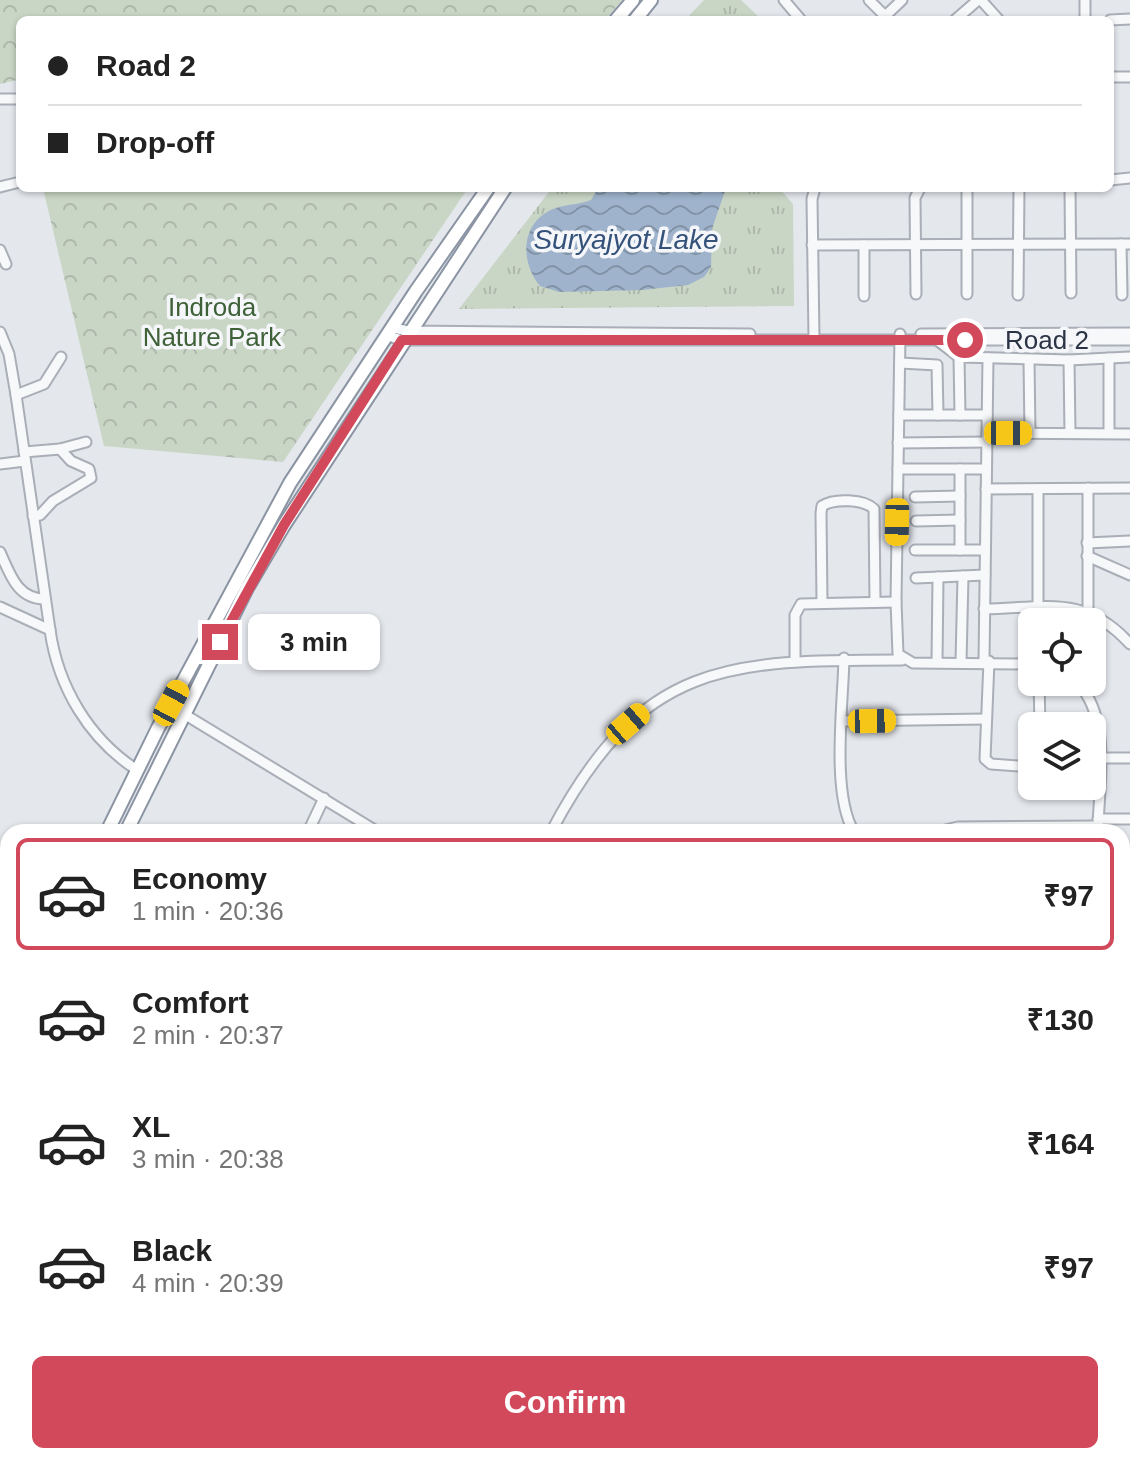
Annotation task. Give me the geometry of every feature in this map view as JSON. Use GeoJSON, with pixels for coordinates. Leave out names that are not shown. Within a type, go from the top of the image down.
{"type":"FeatureCollection","features":[{"type":"Feature","properties":{"kind":"highway"},"geometry":{"type":"LineString","coordinates":[[619,16],[633,0]]}},
{"type":"Feature","properties":{"kind":"highway"},"geometry":{"type":"LineString","coordinates":[[638,16],[651,0]]}},
{"type":"Feature","properties":{"kind":"highway"},"geometry":{"type":"LineString","coordinates":[[111,824],[290,483],[485,192]]}},
{"type":"Feature","properties":{"kind":"highway"},"geometry":{"type":"LineString","coordinates":[[130,824],[276,537],[502,192]]}},
{"type":"Feature","properties":{"kind":"highway"},"geometry":{"type":"LineString","coordinates":[[134,776],[147,789]]}},
{"type":"Feature","properties":{"kind":"street"},"geometry":{"type":"LineString","coordinates":[[784,0],[798,16]]}},
{"type":"Feature","properties":{"kind":"street"},"geometry":{"type":"LineString","coordinates":[[869,0],[881,16]]}},
{"type":"Feature","properties":{"kind":"street"},"geometry":{"type":"LineString","coordinates":[[885,16],[902,0]]}},
{"type":"Feature","properties":{"kind":"street"},"geometry":{"type":"LineString","coordinates":[[960,16],[980,0],[995,16]]}},
{"type":"Feature","properties":{"kind":"street"},"geometry":{"type":"LineString","coordinates":[[814,192],[814,335]]}},
{"type":"Feature","properties":{"kind":"street"},"geometry":{"type":"LineString","coordinates":[[916,294],[915,198],[918,192]]}},
{"type":"Feature","properties":{"kind":"street"},"geometry":{"type":"LineString","coordinates":[[967,192],[967,294]]}},
{"type":"Feature","properties":{"kind":"street"},"geometry":{"type":"LineString","coordinates":[[1018,295],[1019,192]]}},
{"type":"Feature","properties":{"kind":"street"},"geometry":{"type":"LineString","coordinates":[[1070,192],[1071,293]]}},
{"type":"Feature","properties":{"kind":"street"},"geometry":{"type":"LineString","coordinates":[[812,245],[1126,244],[1122,295]]}},
{"type":"Feature","properties":{"kind":"street"},"geometry":{"type":"LineString","coordinates":[[864,245],[864,296]]}},
{"type":"Feature","properties":{"kind":"street"},"geometry":{"type":"LineString","coordinates":[[0,250],[6,264]]}},
{"type":"Feature","properties":{"kind":"street"},"geometry":{"type":"LineString","coordinates":[[0,332],[9,354],[16,395],[53,652],[80,714],[134,776]]}},
{"type":"Feature","properties":{"kind":"street","name":"Road 2"},"geometry":{"type":"LineString","coordinates":[[391,332],[405,336],[900,337],[1130,333]]}},
{"type":"Feature","properties":{"kind":"street"},"geometry":{"type":"LineString","coordinates":[[900,337],[896,602],[897,647],[902,660]]}},
{"type":"Feature","properties":{"kind":"street","name":"Road 2"},"geometry":{"type":"LineString","coordinates":[[900,337],[937,340],[1130,340]]}},
{"type":"Feature","properties":{"kind":"street"},"geometry":{"type":"LineString","coordinates":[[937,340],[959,357],[1029,360],[1130,357]]}},
{"type":"Feature","properties":{"kind":"street"},"geometry":{"type":"LineString","coordinates":[[16,395],[44,384],[61,357]]}},
{"type":"Feature","properties":{"kind":"street"},"geometry":{"type":"LineString","coordinates":[[959,357],[960,415]]}},
{"type":"Feature","properties":{"kind":"street"},"geometry":{"type":"LineString","coordinates":[[988,358],[984,609],[986,761],[1018,765]]}},
{"type":"Feature","properties":{"kind":"street"},"geometry":{"type":"LineString","coordinates":[[1109,358],[1109,433]]}},
{"type":"Feature","properties":{"kind":"street"},"geometry":{"type":"LineString","coordinates":[[1029,360],[1030,433]]}},
{"type":"Feature","properties":{"kind":"street"},"geometry":{"type":"LineString","coordinates":[[1069,360],[1070,433]]}},
{"type":"Feature","properties":{"kind":"street"},"geometry":{"type":"LineString","coordinates":[[900,363],[937,365],[938,415]]}},
{"type":"Feature","properties":{"kind":"street"},"geometry":{"type":"LineString","coordinates":[[899,415],[987,415]]}},
{"type":"Feature","properties":{"kind":"street"},"geometry":{"type":"LineString","coordinates":[[898,443],[1030,433],[1130,434]]}},
{"type":"Feature","properties":{"kind":"street"},"geometry":{"type":"LineString","coordinates":[[0,464],[86,442]]}},
{"type":"Feature","properties":{"kind":"street"},"geometry":{"type":"LineString","coordinates":[[33,516],[40,515],[53,501],[91,478],[89,469],[71,461],[60,449]]}},
{"type":"Feature","properties":{"kind":"street"},"geometry":{"type":"LineString","coordinates":[[898,469],[986,469]]}},
{"type":"Feature","properties":{"kind":"street"},"geometry":{"type":"LineString","coordinates":[[960,469],[960,550]]}},
{"type":"Feature","properties":{"kind":"street"},"geometry":{"type":"LineString","coordinates":[[1088,488],[1088,608]]}},
{"type":"Feature","properties":{"kind":"street"},"geometry":{"type":"LineString","coordinates":[[986,489],[1130,488]]}},
{"type":"Feature","properties":{"kind":"street"},"geometry":{"type":"LineString","coordinates":[[1038,489],[1038,608]]}},
{"type":"Feature","properties":{"kind":"street"},"geometry":{"type":"LineString","coordinates":[[915,497],[960,496]]}},
{"type":"Feature","properties":{"kind":"street"},"geometry":{"type":"LineString","coordinates":[[822,602],[821,513],[822,506],[829,501],[866,502],[874,509],[875,602]]}},
{"type":"Feature","properties":{"kind":"street"},"geometry":{"type":"LineString","coordinates":[[916,521],[960,520]]}},
{"type":"Feature","properties":{"kind":"street"},"geometry":{"type":"LineString","coordinates":[[1087,543],[1130,541]]}},
{"type":"Feature","properties":{"kind":"street"},"geometry":{"type":"LineString","coordinates":[[915,550],[985,550]]}},
{"type":"Feature","properties":{"kind":"street"},"geometry":{"type":"LineString","coordinates":[[0,552],[21,592],[32,599],[45,599]]}},
{"type":"Feature","properties":{"kind":"street"},"geometry":{"type":"LineString","coordinates":[[1087,556],[1130,575]]}},
{"type":"Feature","properties":{"kind":"street"},"geometry":{"type":"LineString","coordinates":[[916,578],[985,575]]}},
{"type":"Feature","properties":{"kind":"street"},"geometry":{"type":"LineString","coordinates":[[961,662],[963,576]]}},
{"type":"Feature","properties":{"kind":"street"},"geometry":{"type":"LineString","coordinates":[[937,662],[938,577]]}},
{"type":"Feature","properties":{"kind":"street"},"geometry":{"type":"LineString","coordinates":[[795,661],[796,608],[801,604],[896,602]]}},
{"type":"Feature","properties":{"kind":"street"},"geometry":{"type":"LineString","coordinates":[[0,607],[50,630]]}},
{"type":"Feature","properties":{"kind":"street"},"geometry":{"type":"LineString","coordinates":[[984,609],[1018,608]]}},
{"type":"Feature","properties":{"kind":"street"},"geometry":{"type":"LineString","coordinates":[[1106,622],[1130,644]]}},
{"type":"Feature","properties":{"kind":"street"},"geometry":{"type":"LineString","coordinates":[[844,658],[840,779],[843,805],[851,824]]}},
{"type":"Feature","properties":{"kind":"street"},"geometry":{"type":"LineString","coordinates":[[556,824],[599,754],[652,703],[681,685],[715,672],[844,658],[1018,663]]}},
{"type":"Feature","properties":{"kind":"street"},"geometry":{"type":"LineString","coordinates":[[184,714],[365,824]]}},
{"type":"Feature","properties":{"kind":"street"},"geometry":{"type":"LineString","coordinates":[[843,721],[986,719]]}},
{"type":"Feature","properties":{"kind":"street"},"geometry":{"type":"LineString","coordinates":[[1106,758],[1130,758]]}},
{"type":"Feature","properties":{"kind":"street"},"geometry":{"type":"LineString","coordinates":[[313,824],[324,798]]}},
{"type":"Feature","properties":{"kind":"street"},"geometry":{"type":"LineString","coordinates":[[1097,800],[1098,824]]}},
{"type":"Feature","properties":{"kind":"street"},"geometry":{"type":"LineString","coordinates":[[1107,824],[1130,819]]}},
{"type":"Feature","properties":{"kind":"green space"},"geometry":{"type":"Polygon","coordinates":[[[0,0],[622,0],[608,16],[16,16],[16,80],[0,84],[0,0]]]}},
{"type":"Feature","properties":{"kind":"green space"},"geometry":{"type":"Polygon","coordinates":[[[704,0],[741,0],[758,16],[689,16],[704,0]]]}},
{"type":"Feature","properties":{"kind":"green space","name":"Indroda Nature Park"},"geometry":{"type":"Polygon","coordinates":[[[44,192],[465,192],[283,462],[104,446],[44,192]]]}},
{"type":"Feature","properties":{"kind":"green space"},"geometry":{"type":"Polygon","coordinates":[[[549,192],[782,192],[793,204],[794,306],[459,309],[549,192]]]}},
{"type":"Feature","properties":{"kind":"water","name":"Suryajyot Lake"},"geometry":{"type":"Polygon","coordinates":[[[596,192],[725,192],[712,229],[711,267],[704,277],[688,285],[642,290],[559,292],[540,286],[533,276],[527,255],[529,233],[534,224],[553,209],[591,200],[596,192]]]}},
{"type":"Feature","properties":{"kind":"route"},"geometry":{"type":"LineString","coordinates":[[220,642],[284,525],[402,340],[965,340]]}}]}
